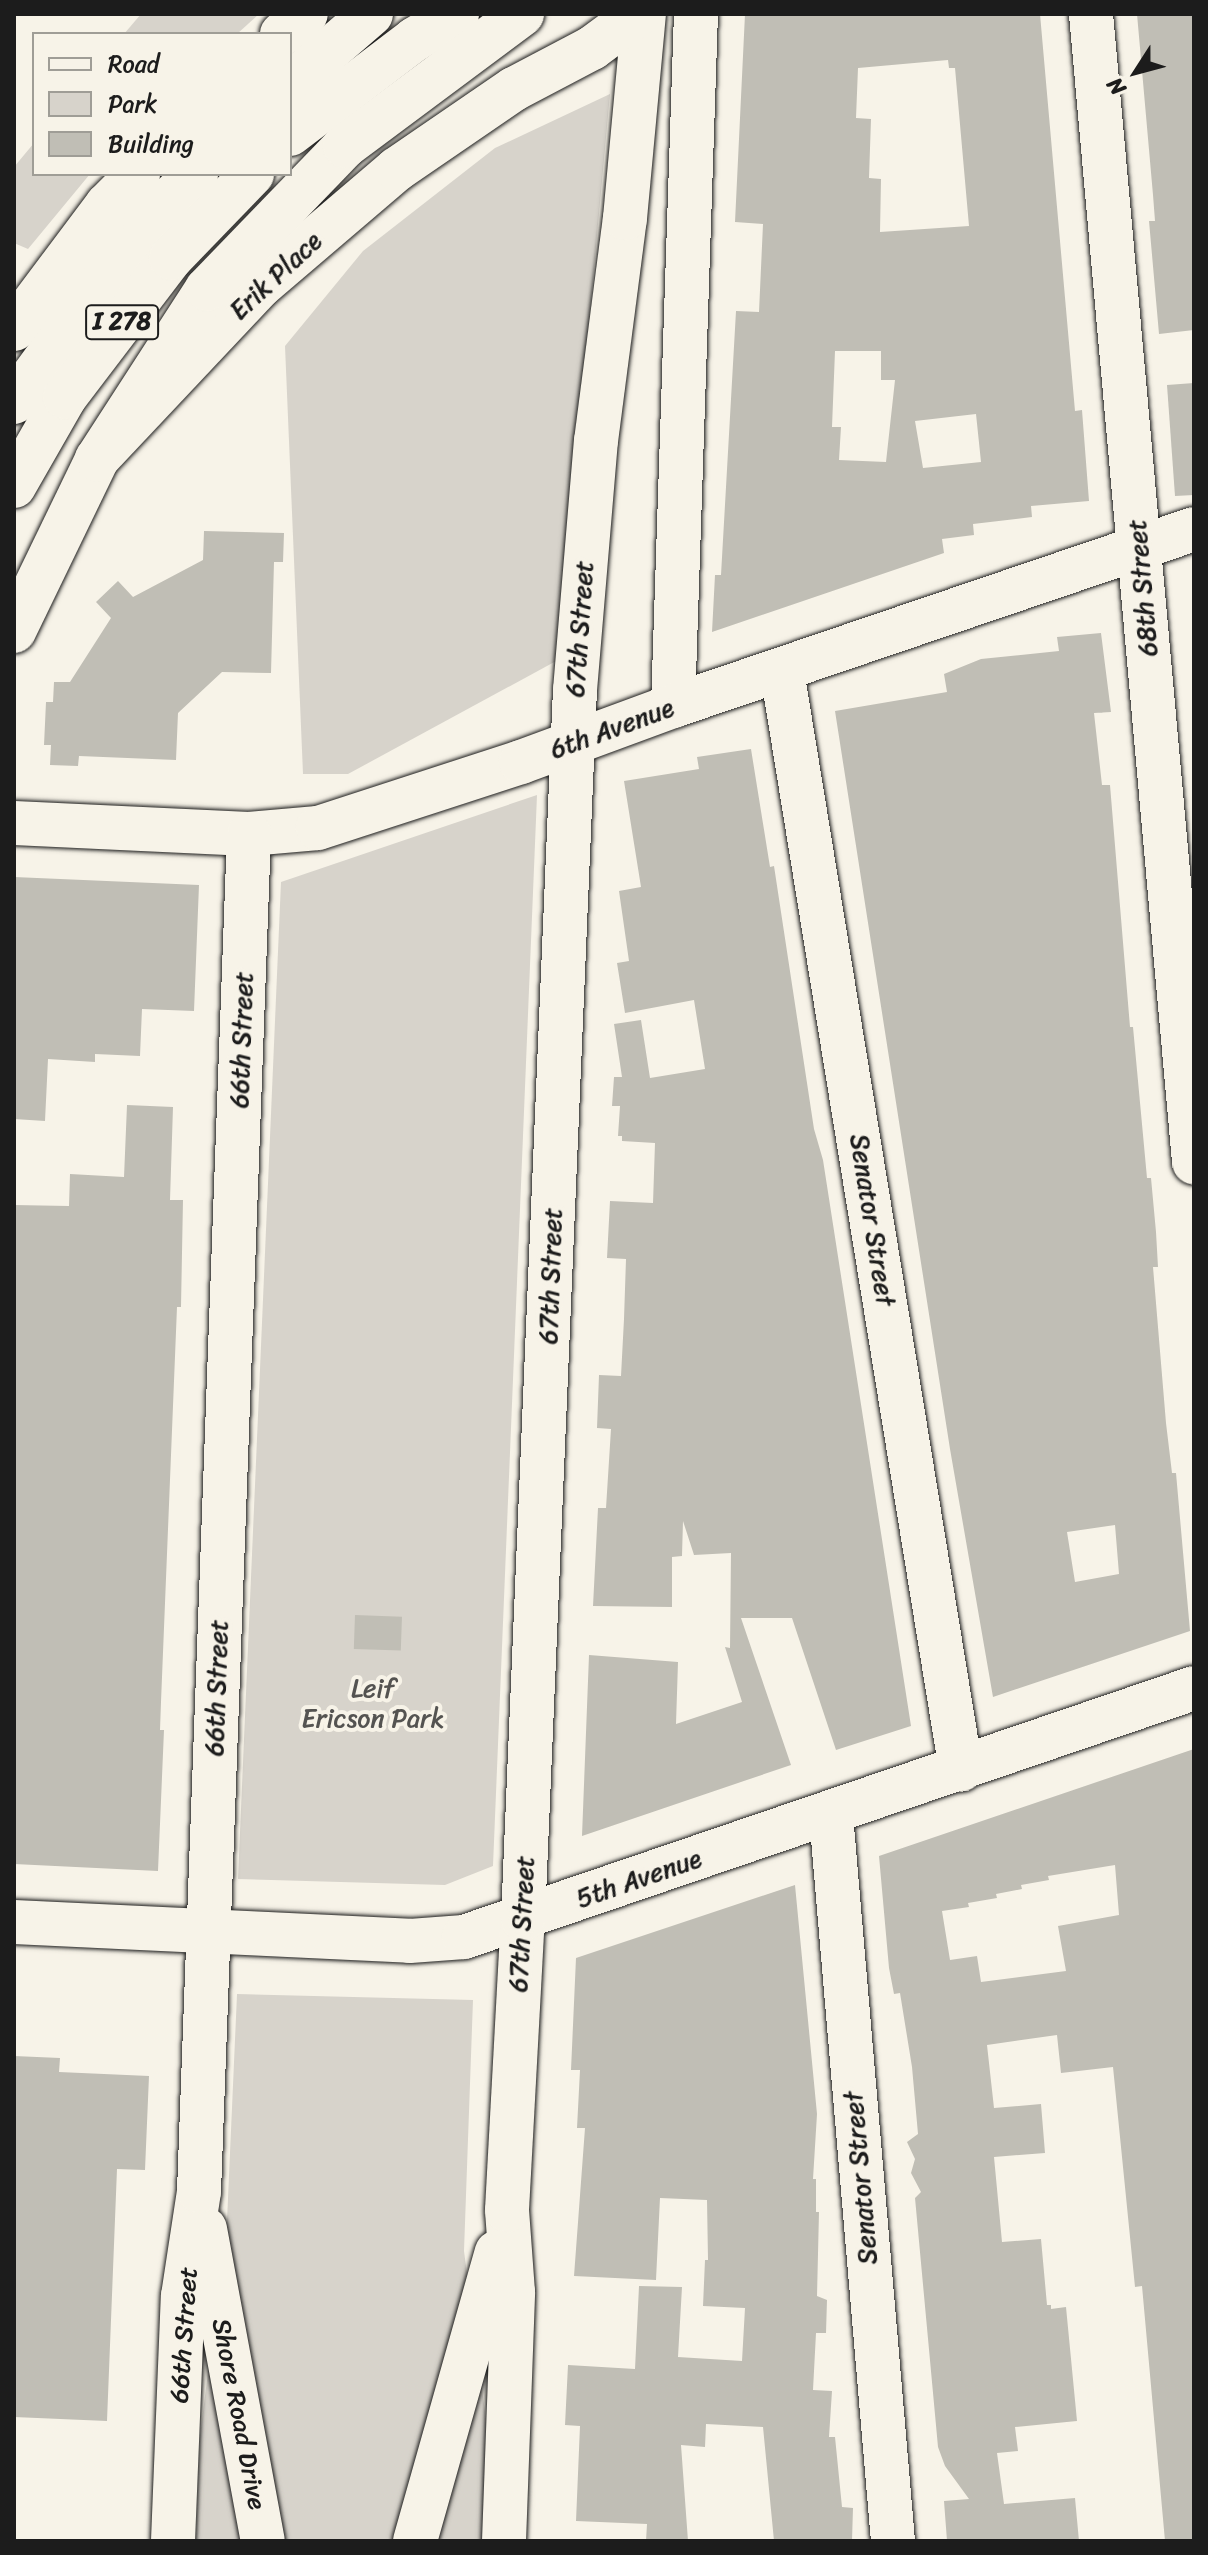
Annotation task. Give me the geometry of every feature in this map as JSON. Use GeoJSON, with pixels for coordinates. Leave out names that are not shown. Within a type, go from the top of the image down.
{"type":"FeatureCollection","features":[{"type":"Feature","properties":{"kind":"main road"},"geometry":{"type":"LineString","coordinates":[[284,32],[306,14]]}},
{"type":"Feature","properties":{"kind":"main road"},"geometry":{"type":"LineString","coordinates":[[292,82],[371,14]]}},
{"type":"Feature","properties":{"kind":"main road"},"geometry":{"type":"LineString","coordinates":[[292,132],[415,39],[457,14]]}},
{"type":"Feature","properties":{"kind":"main road"},"geometry":{"type":"LineString","coordinates":[[97,459],[207,289],[345,146],[522,14]]}},
{"type":"Feature","properties":{"kind":"main road","name":"Erik Place"},"geometry":{"type":"LineString","coordinates":[[14,631],[97,459],[260,286],[397,169],[514,89],[592,48],[638,14]]}},
{"type":"Feature","properties":{"kind":"main road","name":"67th Street"},"geometry":{"type":"LineString","coordinates":[[504,2541],[513,2292],[507,2210],[523,1919],[573,743],[596,441],[625,218],[644,14]]}},
{"type":"Feature","properties":{"kind":"main road"},"geometry":{"type":"LineString","coordinates":[[673,706],[696,14]]}},
{"type":"Feature","properties":{"kind":"main road","name":"68th Street"},"geometry":{"type":"LineString","coordinates":[[1091,14],[1139,548],[1188,1008],[1194,1162]]}},
{"type":"Feature","properties":{"kind":"main road"},"geometry":{"type":"LineString","coordinates":[[14,329],[107,205],[136,176]]}},
{"type":"Feature","properties":{"kind":"main road","name":"I 278"},"geometry":{"type":"LineString","coordinates":[[14,402],[145,223],[194,176]]}},
{"type":"Feature","properties":{"kind":"main road","name":"I 278"},"geometry":{"type":"LineString","coordinates":[[14,486],[65,397],[171,258],[250,176]]}},
{"type":"Feature","properties":{"kind":"main road","name":"6th Avenue"},"geometry":{"type":"LineString","coordinates":[[14,823],[249,834],[296,832],[332,824],[1194,529]]}},
{"type":"Feature","properties":{"kind":"main road","name":"Senator Street"},"geometry":{"type":"LineString","coordinates":[[782,671],[961,1770]]}},
{"type":"Feature","properties":{"kind":"main road","name":"66th Street"},"geometry":{"type":"LineString","coordinates":[[173,2541],[183,2296],[199,2191],[249,834]]}},
{"type":"Feature","properties":{"kind":"main road","name":"5th Avenue"},"geometry":{"type":"LineString","coordinates":[[14,1922],[429,1941],[464,1937],[831,1815],[1194,1688]]}},
{"type":"Feature","properties":{"kind":"main road","name":"Senator Street"},"geometry":{"type":"LineString","coordinates":[[831,1815],[893,2541]]}},
{"type":"Feature","properties":{"kind":"main road","name":"Shore Road Drive"},"geometry":{"type":"LineString","coordinates":[[199,2191],[263,2541]]}},
{"type":"Feature","properties":{"kind":"main road"},"geometry":{"type":"LineString","coordinates":[[415,2541],[507,2210]]}},
{"type":"Feature","properties":{"kind":"green space"},"geometry":{"type":"Polygon","coordinates":[[[141,14],[259,14],[239,32],[126,32],[141,14]]]}},
{"type":"Feature","properties":{"kind":"green space"},"geometry":{"type":"Polygon","coordinates":[[[610,94],[558,660],[348,774],[303,774],[285,346],[363,251],[495,148],[610,94]]]}},
{"type":"Feature","properties":{"kind":"green space"},"geometry":{"type":"Polygon","coordinates":[[[32,145],[32,176],[88,176],[28,249],[14,243],[14,167],[32,145]]]}},
{"type":"Feature","properties":{"kind":"green space","name":"Leif Ericson Park"},"geometry":{"type":"Polygon","coordinates":[[[537,795],[493,1866],[445,1885],[238,1879],[281,882],[537,795]]]}},
{"type":"Feature","properties":{"kind":"green space"},"geometry":{"type":"Polygon","coordinates":[[[237,1994],[473,2000],[464,2251],[487,2427],[484,2541],[196,2541],[200,2436],[227,2221],[237,1994]]]}},
{"type":"Feature","properties":{"kind":"building"},"geometry":{"type":"Polygon","coordinates":[[[745,14],[1040,14],[1075,411],[1082,410],[1089,501],[1031,506],[1032,517],[973,524],[974,535],[942,539],[944,553],[712,632],[715,575],[721,575],[736,311],[759,312],[763,224],[735,222],[745,14]],[[948,60],[858,68],[856,118],[871,119],[869,178],[881,179],[880,232],[969,226],[955,68],[949,68],[948,60]],[[835,351],[832,427],[841,427],[839,460],[886,462],[895,380],[881,380],[881,351],[835,351]],[[976,414],[915,421],[923,468],[981,462],[976,414]]]}},
{"type":"Feature","properties":{"kind":"building"},"geometry":{"type":"Polygon","coordinates":[[[1137,14],[1194,14],[1194,330],[1159,334],[1149,221],[1155,221],[1137,14]]]}},
{"type":"Feature","properties":{"kind":"building"},"geometry":{"type":"Polygon","coordinates":[[[1194,383],[1194,495],[1175,496],[1167,385],[1194,383]]]}},
{"type":"Feature","properties":{"kind":"building"},"geometry":{"type":"Polygon","coordinates":[[[204,531],[284,533],[283,562],[274,562],[271,673],[222,672],[178,713],[176,760],[79,756],[78,766],[50,765],[51,745],[44,745],[46,702],[53,702],[54,682],[70,682],[111,618],[96,602],[118,581],[133,597],[203,560],[204,531]]]}},
{"type":"Feature","properties":{"kind":"building"},"geometry":{"type":"Polygon","coordinates":[[[1101,633],[1111,712],[1094,713],[1102,785],[1110,785],[1130,1027],[1133,1027],[1147,1178],[1151,1178],[1156,1232],[1158,1267],[1153,1267],[1166,1423],[1172,1473],[1176,1473],[1190,1631],[993,1697],[950,1449],[835,711],[947,692],[944,674],[981,659],[1059,651],[1057,637],[1101,633]],[[1115,1525],[1067,1532],[1075,1582],[1119,1574],[1115,1525]]]}},
{"type":"Feature","properties":{"kind":"building"},"geometry":{"type":"Polygon","coordinates":[[[751,749],[770,867],[774,866],[814,1129],[823,1160],[911,1726],[836,1750],[792,1618],[741,1618],[791,1765],[582,1836],[589,1655],[678,1662],[676,1724],[742,1702],[725,1647],[730,1648],[731,1553],[694,1555],[683,1521],[682,1556],[672,1557],[672,1607],[593,1606],[598,1508],[606,1508],[611,1429],[597,1428],[599,1375],[621,1376],[624,1319],[626,1259],[607,1258],[610,1201],[653,1203],[655,1143],[622,1141],[622,1136],[618,1136],[620,1106],[612,1106],[614,1077],[622,1077],[614,1024],[641,1020],[650,1078],[705,1069],[694,1000],[625,1013],[617,963],[629,961],[619,891],[641,887],[624,781],[699,769],[697,757],[751,749]]]}},
{"type":"Feature","properties":{"kind":"building"},"geometry":{"type":"Polygon","coordinates":[[[14,877],[199,885],[194,1011],[142,1009],[140,1056],[95,1054],[95,1062],[48,1059],[45,1121],[14,1119],[14,877]]]}},
{"type":"Feature","properties":{"kind":"building"},"geometry":{"type":"Polygon","coordinates":[[[127,1105],[173,1107],[170,1200],[183,1200],[181,1307],[177,1307],[161,1702],[160,1730],[164,1730],[158,1871],[14,1864],[14,1205],[69,1206],[70,1174],[124,1177],[127,1105]]]}},
{"type":"Feature","properties":{"kind":"building"},"geometry":{"type":"Polygon","coordinates":[[[355,1615],[402,1617],[401,1651],[354,1649],[355,1615]]]}},
{"type":"Feature","properties":{"kind":"building"},"geometry":{"type":"Polygon","coordinates":[[[1194,1749],[1194,2541],[1165,2541],[1142,2286],[1135,2287],[1113,2067],[1061,2073],[1057,2035],[987,2045],[994,2108],[1041,2104],[1045,2153],[994,2157],[1002,2242],[1041,2239],[1047,2305],[1051,2305],[1051,2309],[1066,2307],[1077,2421],[1015,2427],[1018,2451],[997,2453],[1004,2504],[1075,2498],[1079,2541],[947,2541],[944,2501],[969,2499],[945,2466],[938,2447],[915,2198],[921,2192],[911,2173],[915,2159],[907,2142],[918,2134],[912,2067],[900,1993],[894,1994],[889,1968],[879,1856],[1194,1749]],[[1115,1865],[1048,1876],[1049,1880],[996,1894],[997,1898],[942,1911],[950,1960],[977,1956],[981,1982],[1066,1971],[1058,1926],[1119,1915],[1115,1865]]]}},
{"type":"Feature","properties":{"kind":"building"},"geometry":{"type":"Polygon","coordinates":[[[795,1885],[817,2114],[813,2179],[816,2179],[816,2212],[819,2212],[817,2296],[827,2300],[826,2333],[816,2333],[813,2390],[832,2391],[829,2437],[835,2437],[842,2507],[853,2508],[852,2541],[774,2541],[763,2427],[706,2424],[705,2447],[681,2445],[688,2541],[646,2541],[647,2524],[576,2521],[580,2426],[565,2425],[568,2365],[635,2369],[639,2286],[682,2287],[678,2357],[742,2361],[745,2308],[703,2306],[705,2260],[708,2260],[707,2200],[660,2198],[656,2280],[574,2276],[585,2128],[577,2128],[580,2070],[571,2070],[576,1958],[795,1885]]]}},
{"type":"Feature","properties":{"kind":"building"},"geometry":{"type":"Polygon","coordinates":[[[14,2056],[60,2058],[59,2072],[149,2076],[145,2170],[117,2169],[107,2421],[14,2417],[14,2056]]]}}]}
